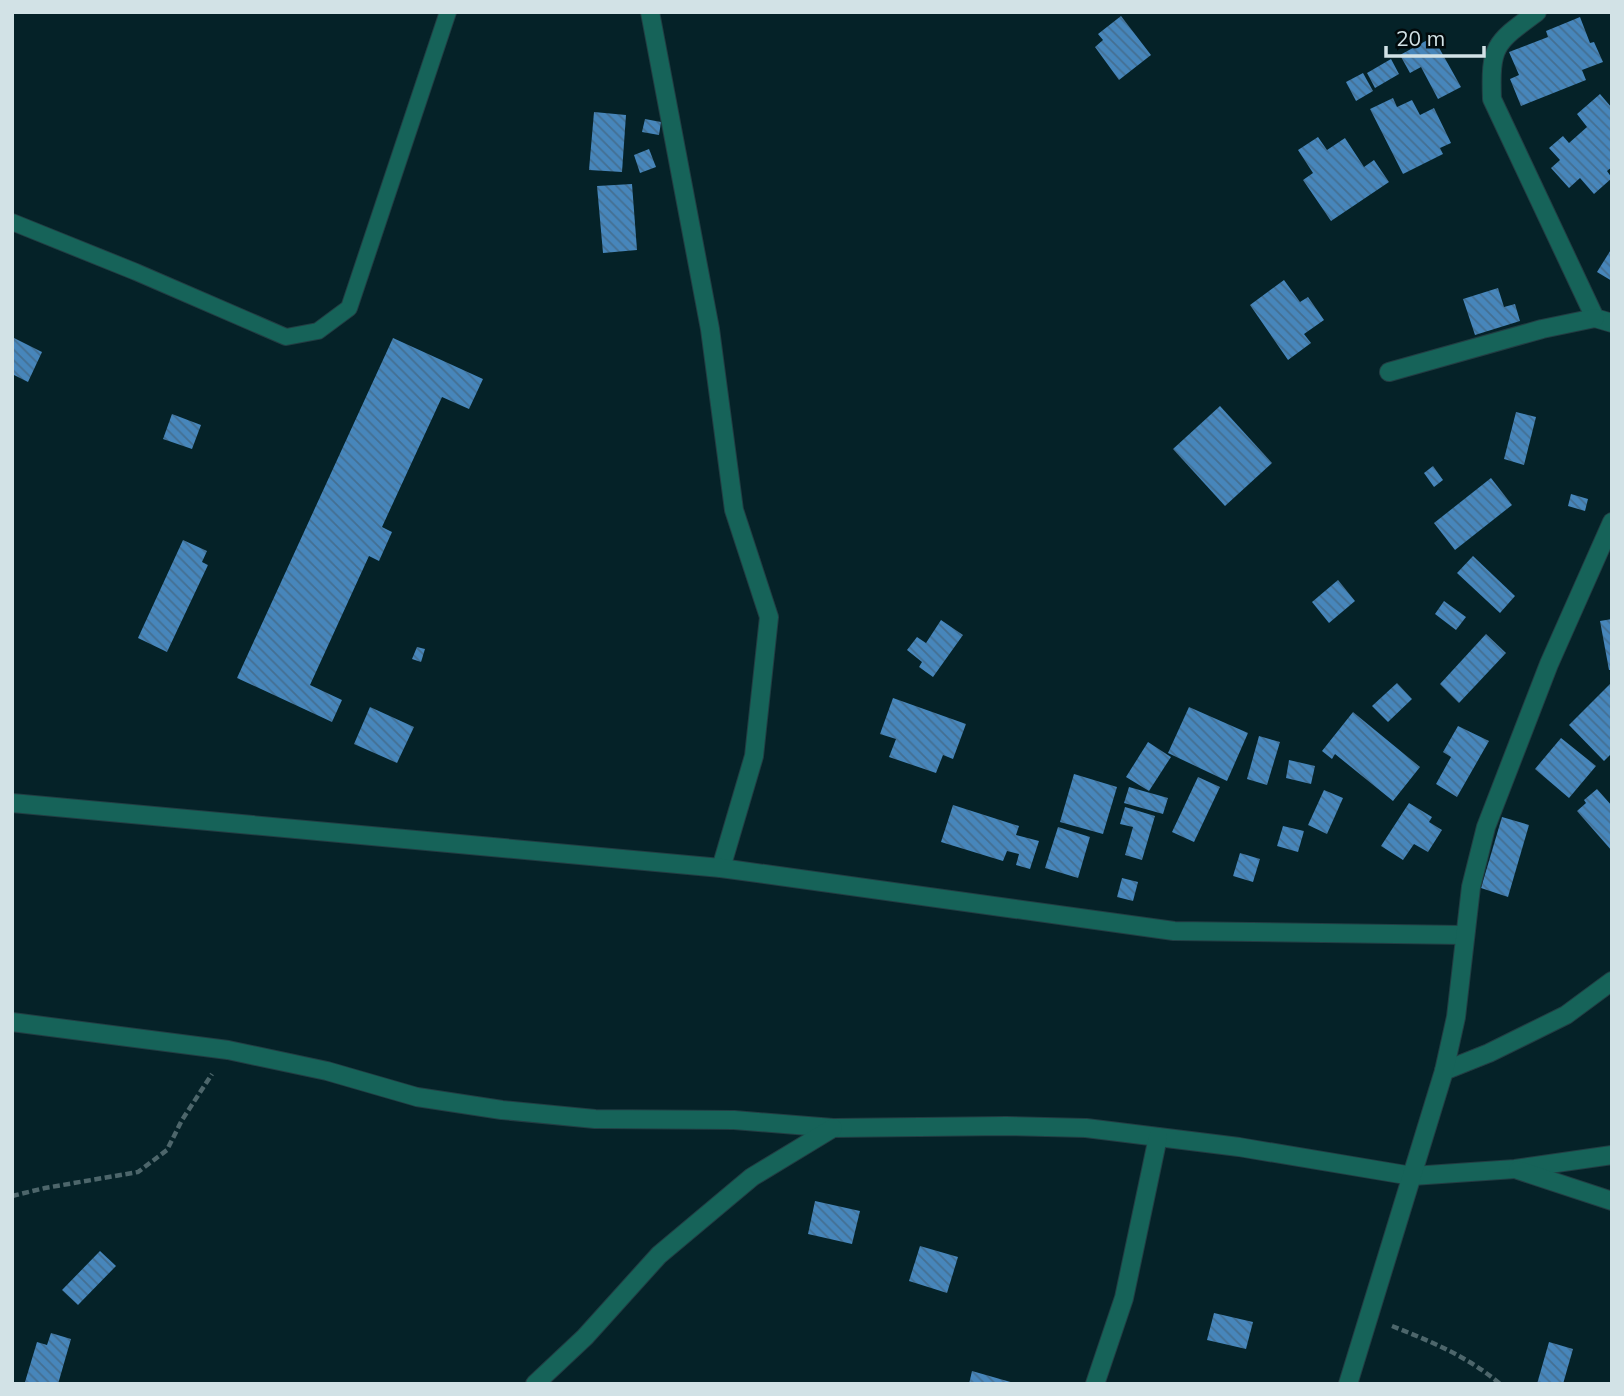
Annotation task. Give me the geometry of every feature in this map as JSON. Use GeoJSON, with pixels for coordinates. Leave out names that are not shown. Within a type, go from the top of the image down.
{"type":"FeatureCollection","features":[{"type":"Feature","properties":{"kind":"street"},"geometry":{"type":"LineString","coordinates":[[650,12],[709,329],[734,510],[769,617],[754,756],[721,868]]}},
{"type":"Feature","properties":{"kind":"street"},"geometry":{"type":"LineString","coordinates":[[1389,372],[1542,329],[1603,320],[1492,99],[1490,64],[1503,37],[1537,12]]}},
{"type":"Feature","properties":{"kind":"street"},"geometry":{"type":"LineString","coordinates":[[1348,1384],[1444,1071],[1456,1017],[1471,887],[1486,827],[1549,664],[1612,522]]}},
{"type":"Feature","properties":{"kind":"street"},"geometry":{"type":"LineString","coordinates":[[12,803],[721,868],[1174,931],[1464,935]]}},
{"type":"Feature","properties":{"kind":"street"},"geometry":{"type":"LineString","coordinates":[[1444,1071],[1566,1015],[1612,981]]}},
{"type":"Feature","properties":{"kind":"street"},"geometry":{"type":"LineString","coordinates":[[14,1025],[228,1050],[327,1071],[417,1097],[502,1110],[595,1119],[734,1120],[832,1128],[1086,1128],[1239,1147],[1412,1176],[1515,1169],[1612,1155]]}},
{"type":"Feature","properties":{"kind":"street"},"geometry":{"type":"LineString","coordinates":[[535,1384],[585,1337],[659,1255],[752,1177],[832,1128]]}},
{"type":"Feature","properties":{"kind":"street"},"geometry":{"type":"LineString","coordinates":[[1095,1384],[1124,1298],[1158,1137]]}},
{"type":"Feature","properties":{"kind":"street"},"geometry":{"type":"LineString","coordinates":[[1515,1169],[1612,1201]]}},
{"type":"Feature","properties":{"kind":"lane"},"geometry":{"type":"LineString","coordinates":[[12,222],[286,337],[318,331],[349,308],[448,12]]}},
{"type":"Feature","properties":{"kind":"path"},"geometry":{"type":"LineString","coordinates":[[12,1196],[138,1172],[167,1150],[182,1120],[228,1050]]}},
{"type":"Feature","properties":{"kind":"path"},"geometry":{"type":"LineString","coordinates":[[1369,1316],[1432,1342],[1483,1369],[1500,1384]]}},
{"type":"Feature","properties":{"kind":"building"},"geometry":{"type":"Polygon","coordinates":[[[1121,16],[1151,55],[1119,80],[1095,47],[1103,40],[1098,34],[1121,16]]]}},
{"type":"Feature","properties":{"kind":"building"},"geometry":{"type":"Polygon","coordinates":[[[1580,17],[1590,43],[1594,42],[1603,62],[1582,70],[1586,80],[1521,106],[1510,79],[1519,75],[1509,52],[1548,37],[1546,31],[1580,17]]]}},
{"type":"Feature","properties":{"kind":"building"},"geometry":{"type":"Polygon","coordinates":[[[1433,37],[1461,87],[1438,99],[1421,67],[1410,73],[1400,55],[1433,37]]]}},
{"type":"Feature","properties":{"kind":"building"},"geometry":{"type":"Polygon","coordinates":[[[1391,59],[1399,74],[1375,88],[1367,73],[1391,59]]]}},
{"type":"Feature","properties":{"kind":"building"},"geometry":{"type":"Polygon","coordinates":[[[1363,73],[1373,91],[1356,101],[1346,82],[1363,73]]]}},
{"type":"Feature","properties":{"kind":"building"},"geometry":{"type":"Polygon","coordinates":[[[1600,94],[1612,108],[1612,167],[1607,171],[1612,178],[1594,194],[1580,178],[1569,188],[1551,168],[1560,160],[1549,148],[1563,136],[1569,143],[1587,127],[1577,114],[1600,94]]]}},
{"type":"Feature","properties":{"kind":"building"},"geometry":{"type":"Polygon","coordinates":[[[1393,98],[1397,107],[1412,100],[1420,115],[1434,108],[1451,143],[1440,148],[1443,154],[1403,174],[1370,109],[1393,98]]]}},
{"type":"Feature","properties":{"kind":"building"},"geometry":{"type":"Polygon","coordinates":[[[594,112],[626,115],[622,172],[589,170],[594,112]]]}},
{"type":"Feature","properties":{"kind":"building"},"geometry":{"type":"Polygon","coordinates":[[[645,119],[661,122],[659,135],[642,132],[645,119]]]}},
{"type":"Feature","properties":{"kind":"building"},"geometry":{"type":"Polygon","coordinates":[[[1318,137],[1327,150],[1345,138],[1364,167],[1374,160],[1389,182],[1331,221],[1303,180],[1313,173],[1298,150],[1318,137]]]}},
{"type":"Feature","properties":{"kind":"building"},"geometry":{"type":"Polygon","coordinates":[[[649,149],[656,167],[640,173],[634,155],[649,149]]]}},
{"type":"Feature","properties":{"kind":"building"},"geometry":{"type":"Polygon","coordinates":[[[632,184],[637,250],[603,253],[597,186],[632,184]]]}},
{"type":"Feature","properties":{"kind":"building"},"geometry":{"type":"Polygon","coordinates":[[[1612,248],[1612,281],[1597,272],[1612,248]]]}},
{"type":"Feature","properties":{"kind":"building"},"geometry":{"type":"Polygon","coordinates":[[[1284,280],[1300,302],[1308,297],[1324,320],[1304,334],[1311,343],[1288,360],[1250,305],[1284,280]]]}},
{"type":"Feature","properties":{"kind":"building"},"geometry":{"type":"Polygon","coordinates":[[[1498,288],[1504,307],[1515,304],[1520,321],[1475,335],[1463,299],[1498,288]]]}},
{"type":"Feature","properties":{"kind":"building"},"geometry":{"type":"Polygon","coordinates":[[[12,337],[42,352],[28,382],[12,374],[12,337]]]}},
{"type":"Feature","properties":{"kind":"building"},"geometry":{"type":"Polygon","coordinates":[[[393,338],[483,379],[469,409],[442,397],[382,527],[392,532],[379,561],[369,556],[310,685],[342,700],[332,722],[237,678],[393,338]]]}},
{"type":"Feature","properties":{"kind":"building"},"geometry":{"type":"Polygon","coordinates":[[[1220,406],[1272,463],[1225,506],[1173,449],[1220,406]]]}},
{"type":"Feature","properties":{"kind":"building"},"geometry":{"type":"Polygon","coordinates":[[[1516,412],[1536,417],[1524,465],[1504,459],[1516,412]]]}},
{"type":"Feature","properties":{"kind":"building"},"geometry":{"type":"Polygon","coordinates":[[[172,414],[201,425],[192,449],[163,439],[172,414]]]}},
{"type":"Feature","properties":{"kind":"building"},"geometry":{"type":"Polygon","coordinates":[[[1433,466],[1443,480],[1434,487],[1424,473],[1433,466]]]}},
{"type":"Feature","properties":{"kind":"building"},"geometry":{"type":"Polygon","coordinates":[[[1491,478],[1512,505],[1455,550],[1434,523],[1491,478]]]}},
{"type":"Feature","properties":{"kind":"building"},"geometry":{"type":"Polygon","coordinates":[[[1571,494],[1588,499],[1585,511],[1568,506],[1571,494]]]}},
{"type":"Feature","properties":{"kind":"building"},"geometry":{"type":"Polygon","coordinates":[[[183,540],[207,551],[202,562],[208,565],[167,652],[138,638],[183,540]]]}},
{"type":"Feature","properties":{"kind":"building"},"geometry":{"type":"Polygon","coordinates":[[[1473,556],[1515,596],[1500,613],[1457,573],[1473,556]]]}},
{"type":"Feature","properties":{"kind":"building"},"geometry":{"type":"Polygon","coordinates":[[[1338,580],[1355,601],[1329,623],[1312,602],[1338,580]]]}},
{"type":"Feature","properties":{"kind":"building"},"geometry":{"type":"Polygon","coordinates":[[[1444,601],[1466,617],[1456,630],[1435,614],[1444,601]]]}},
{"type":"Feature","properties":{"kind":"building"},"geometry":{"type":"Polygon","coordinates":[[[1612,619],[1612,670],[1609,670],[1600,621],[1612,619]]]}},
{"type":"Feature","properties":{"kind":"building"},"geometry":{"type":"Polygon","coordinates":[[[941,620],[963,635],[933,677],[919,667],[922,662],[907,650],[917,637],[926,643],[941,620]]]}},
{"type":"Feature","properties":{"kind":"building"},"geometry":{"type":"Polygon","coordinates":[[[1486,634],[1506,653],[1459,703],[1440,684],[1486,634]]]}},
{"type":"Feature","properties":{"kind":"building"},"geometry":{"type":"Polygon","coordinates":[[[417,647],[425,649],[421,662],[412,659],[417,647]]]}},
{"type":"Feature","properties":{"kind":"building"},"geometry":{"type":"Polygon","coordinates":[[[1612,682],[1612,753],[1604,761],[1569,725],[1612,682]]]}},
{"type":"Feature","properties":{"kind":"building"},"geometry":{"type":"Polygon","coordinates":[[[1397,683],[1412,699],[1388,722],[1372,706],[1397,683]]]}},
{"type":"Feature","properties":{"kind":"building"},"geometry":{"type":"Polygon","coordinates":[[[893,698],[966,724],[953,759],[943,755],[936,773],[889,757],[896,739],[880,734],[893,698]]]}},
{"type":"Feature","properties":{"kind":"building"},"geometry":{"type":"Polygon","coordinates":[[[370,707],[414,727],[397,763],[354,744],[370,707]]]}},
{"type":"Feature","properties":{"kind":"building"},"geometry":{"type":"Polygon","coordinates":[[[1189,707],[1248,733],[1227,781],[1168,753],[1189,707]]]}},
{"type":"Feature","properties":{"kind":"building"},"geometry":{"type":"Polygon","coordinates":[[[1353,712],[1420,767],[1393,801],[1335,754],[1332,759],[1322,751],[1353,712]]]}},
{"type":"Feature","properties":{"kind":"building"},"geometry":{"type":"Polygon","coordinates":[[[1458,726],[1489,741],[1457,797],[1436,784],[1451,757],[1443,752],[1458,726]]]}},
{"type":"Feature","properties":{"kind":"building"},"geometry":{"type":"Polygon","coordinates":[[[1259,736],[1280,742],[1267,785],[1247,779],[1259,736]]]}},
{"type":"Feature","properties":{"kind":"building"},"geometry":{"type":"Polygon","coordinates":[[[1561,738],[1596,766],[1569,798],[1535,769],[1561,738]]]}},
{"type":"Feature","properties":{"kind":"building"},"geometry":{"type":"Polygon","coordinates":[[[1148,742],[1171,757],[1149,791],[1126,777],[1148,742]]]}},
{"type":"Feature","properties":{"kind":"building"},"geometry":{"type":"Polygon","coordinates":[[[1289,760],[1315,766],[1311,784],[1286,778],[1289,760]]]}},
{"type":"Feature","properties":{"kind":"building"},"geometry":{"type":"Polygon","coordinates":[[[1074,774],[1117,787],[1103,834],[1060,822],[1074,774]]]}},
{"type":"Feature","properties":{"kind":"building"},"geometry":{"type":"Polygon","coordinates":[[[1198,777],[1220,787],[1194,842],[1172,832],[1198,777]]]}},
{"type":"Feature","properties":{"kind":"building"},"geometry":{"type":"Polygon","coordinates":[[[1129,787],[1168,798],[1163,814],[1124,803],[1129,787]]]}},
{"type":"Feature","properties":{"kind":"building"},"geometry":{"type":"Polygon","coordinates":[[[1597,789],[1612,806],[1612,851],[1577,811],[1586,803],[1584,800],[1597,789]]]}},
{"type":"Feature","properties":{"kind":"building"},"geometry":{"type":"Polygon","coordinates":[[[1324,790],[1343,798],[1327,834],[1308,825],[1324,790]]]}},
{"type":"Feature","properties":{"kind":"building"},"geometry":{"type":"Polygon","coordinates":[[[1409,803],[1432,817],[1429,822],[1442,830],[1428,852],[1414,844],[1403,860],[1381,846],[1409,803]]]}},
{"type":"Feature","properties":{"kind":"building"},"geometry":{"type":"Polygon","coordinates":[[[953,805],[1019,826],[1016,835],[1039,841],[1030,869],[1016,865],[1019,854],[1007,851],[1003,861],[941,842],[953,805]]]}},
{"type":"Feature","properties":{"kind":"building"},"geometry":{"type":"Polygon","coordinates":[[[1125,807],[1155,816],[1142,860],[1125,855],[1133,827],[1120,824],[1125,807]]]}},
{"type":"Feature","properties":{"kind":"building"},"geometry":{"type":"Polygon","coordinates":[[[1502,817],[1529,825],[1508,897],[1481,888],[1502,817]]]}},
{"type":"Feature","properties":{"kind":"building"},"geometry":{"type":"Polygon","coordinates":[[[1283,826],[1304,831],[1298,852],[1277,846],[1283,826]]]}},
{"type":"Feature","properties":{"kind":"building"},"geometry":{"type":"Polygon","coordinates":[[[1058,827],[1090,837],[1078,878],[1045,868],[1058,827]]]}},
{"type":"Feature","properties":{"kind":"building"},"geometry":{"type":"Polygon","coordinates":[[[1240,853],[1260,859],[1253,882],[1233,876],[1240,853]]]}},
{"type":"Feature","properties":{"kind":"building"},"geometry":{"type":"Polygon","coordinates":[[[1122,878],[1138,882],[1133,901],[1117,897],[1122,878]]]}},
{"type":"Feature","properties":{"kind":"building"},"geometry":{"type":"Polygon","coordinates":[[[815,1201],[860,1211],[852,1244],[808,1234],[815,1201]]]}},
{"type":"Feature","properties":{"kind":"building"},"geometry":{"type":"Polygon","coordinates":[[[920,1246],[958,1257],[947,1293],[909,1281],[920,1246]]]}},
{"type":"Feature","properties":{"kind":"building"},"geometry":{"type":"Polygon","coordinates":[[[100,1251],[116,1266],[78,1305],[62,1290],[100,1251]]]}},
{"type":"Feature","properties":{"kind":"building"},"geometry":{"type":"Polygon","coordinates":[[[1214,1313],[1253,1322],[1246,1349],[1207,1340],[1214,1313]]]}},
{"type":"Feature","properties":{"kind":"building"},"geometry":{"type":"Polygon","coordinates":[[[51,1333],[71,1339],[58,1384],[25,1382],[37,1342],[47,1345],[51,1333]]]}},
{"type":"Feature","properties":{"kind":"building"},"geometry":{"type":"Polygon","coordinates":[[[1549,1342],[1573,1349],[1563,1384],[1537,1384],[1549,1342]]]}},
{"type":"Feature","properties":{"kind":"building"},"geometry":{"type":"Polygon","coordinates":[[[972,1371],[1014,1383],[1014,1384],[969,1384],[972,1371]]]}}]}
